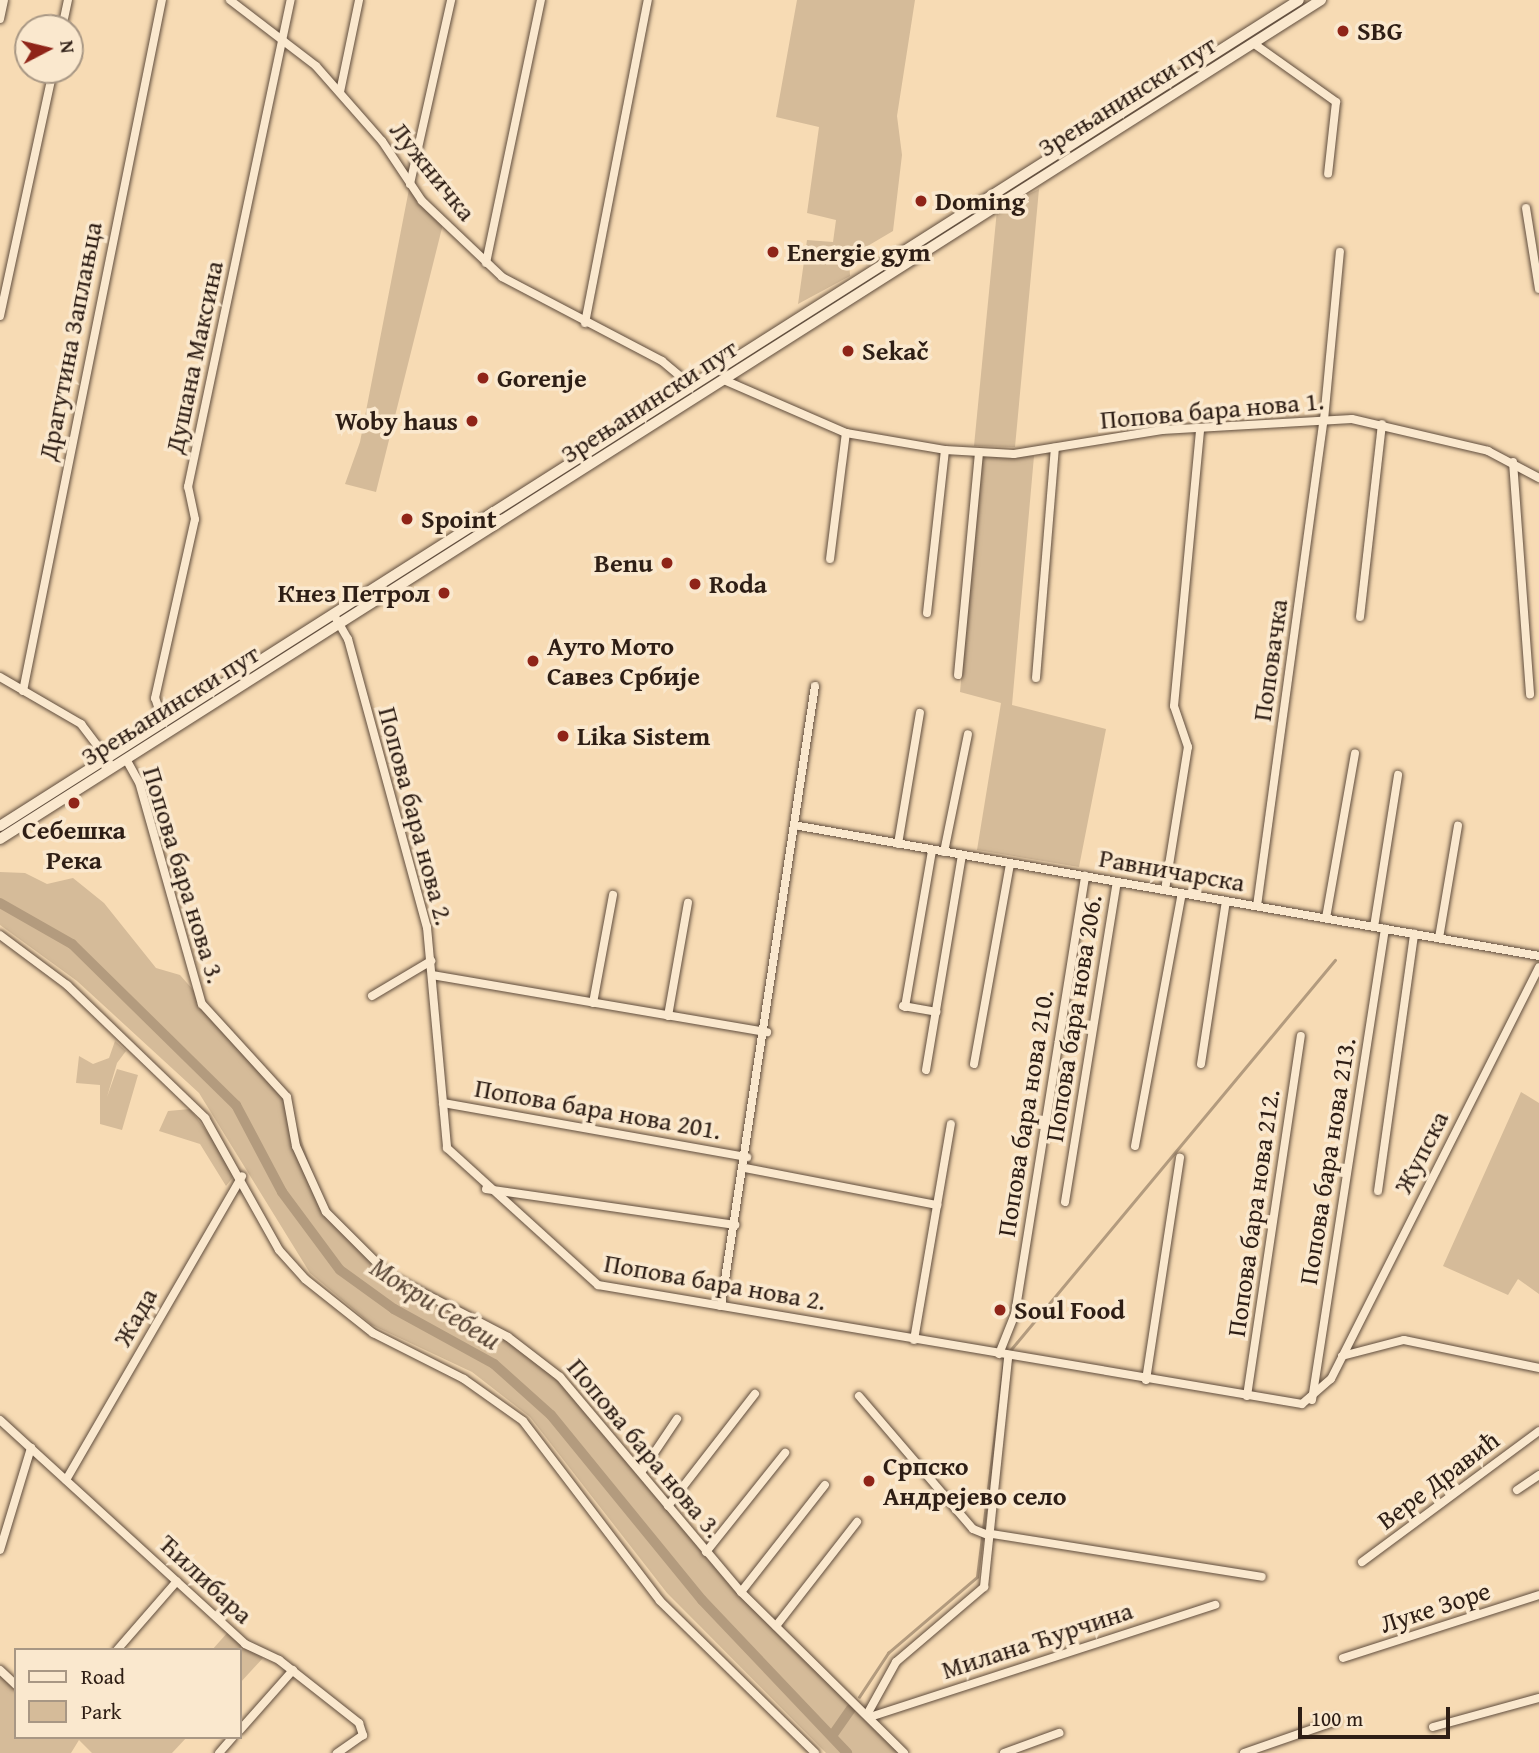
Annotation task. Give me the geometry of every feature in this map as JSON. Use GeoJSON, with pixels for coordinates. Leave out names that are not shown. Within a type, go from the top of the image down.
{"type":"FeatureCollection","features":[{"type":"Feature","properties":{"kind":"main road","name":"Зрењанински пут"},"geometry":{"type":"LineString","coordinates":[[0,839],[692,386],[1299,0]]}},
{"type":"Feature","properties":{"kind":"main road","name":"Зрењанински пут"},"geometry":{"type":"LineString","coordinates":[[0,826],[106,757],[337,619],[724,380],[1321,0]]}},
{"type":"Feature","properties":{"kind":"street"},"geometry":{"type":"LineString","coordinates":[[0,19],[4,0]]}},
{"type":"Feature","properties":{"kind":"street","name":"Драгутина Заплањца"},"geometry":{"type":"LineString","coordinates":[[23,691],[162,0]]}},
{"type":"Feature","properties":{"kind":"street","name":"Лужничка"},"geometry":{"type":"LineString","coordinates":[[230,0],[283,37],[340,92],[410,184],[486,263],[524,292],[673,368],[692,386]]}},
{"type":"Feature","properties":{"kind":"street","name":"Душана Максина"},"geometry":{"type":"LineString","coordinates":[[163,722],[155,698],[195,519],[188,487],[291,0]]}},
{"type":"Feature","properties":{"kind":"street"},"geometry":{"type":"LineString","coordinates":[[340,92],[359,0]]}},
{"type":"Feature","properties":{"kind":"street"},"geometry":{"type":"LineString","coordinates":[[410,184],[451,0]]}},
{"type":"Feature","properties":{"kind":"street"},"geometry":{"type":"LineString","coordinates":[[486,263],[541,0]]}},
{"type":"Feature","properties":{"kind":"street"},"geometry":{"type":"LineString","coordinates":[[585,323],[648,0]]}},
{"type":"Feature","properties":{"kind":"street"},"geometry":{"type":"LineString","coordinates":[[1253,43],[1336,102],[1328,174]]}},
{"type":"Feature","properties":{"kind":"street"},"geometry":{"type":"LineString","coordinates":[[0,316],[50,84]]}},
{"type":"Feature","properties":{"kind":"street"},"geometry":{"type":"LineString","coordinates":[[1526,208],[1539,289]]}},
{"type":"Feature","properties":{"kind":"street","name":"Поповачка"},"geometry":{"type":"LineString","coordinates":[[1257,906],[1324,420],[1340,252]]}},
{"type":"Feature","properties":{"kind":"street","name":"Попова бара нова 1."},"geometry":{"type":"LineString","coordinates":[[724,380],[846,433],[945,450],[979,454],[1055,448],[1200,430],[1324,420],[1382,424],[1513,462],[1539,478]]}},
{"type":"Feature","properties":{"kind":"street"},"geometry":{"type":"LineString","coordinates":[[1360,617],[1382,424]]}},
{"type":"Feature","properties":{"kind":"street"},"geometry":{"type":"LineString","coordinates":[[1165,890],[1188,737],[1174,712],[1200,430]]}},
{"type":"Feature","properties":{"kind":"street"},"geometry":{"type":"LineString","coordinates":[[831,559],[846,433]]}},
{"type":"Feature","properties":{"kind":"street"},"geometry":{"type":"LineString","coordinates":[[1036,678],[1055,448]]}},
{"type":"Feature","properties":{"kind":"street"},"geometry":{"type":"LineString","coordinates":[[927,613],[945,450]]}},
{"type":"Feature","properties":{"kind":"street"},"geometry":{"type":"LineString","coordinates":[[958,675],[979,454]]}},
{"type":"Feature","properties":{"kind":"street"},"geometry":{"type":"LineString","coordinates":[[1513,462],[1530,694]]}},
{"type":"Feature","properties":{"kind":"street","name":"Попова бара нова 2."},"geometry":{"type":"LineString","coordinates":[[337,619],[423,914],[431,961],[450,1153],[486,1189],[591,1282],[1146,1380],[1247,1396],[1312,1400]]}},
{"type":"Feature","properties":{"kind":"street"},"geometry":{"type":"LineString","coordinates":[[0,677],[81,724],[106,757]]}},
{"type":"Feature","properties":{"kind":"street"},"geometry":{"type":"LineString","coordinates":[[721,1306],[799,826],[815,686]]}},
{"type":"Feature","properties":{"kind":"street"},"geometry":{"type":"LineString","coordinates":[[898,844],[920,713]]}},
{"type":"Feature","properties":{"kind":"street"},"geometry":{"type":"LineString","coordinates":[[944,852],[968,734]]}},
{"type":"Feature","properties":{"kind":"street"},"geometry":{"type":"LineString","coordinates":[[1326,918],[1354,754]]}},
{"type":"Feature","properties":{"kind":"street","name":"Попова бара нова 3."},"geometry":{"type":"LineString","coordinates":[[126,759],[139,782],[202,1004],[287,1097],[296,1146],[326,1212],[389,1275],[539,1359],[642,1471],[741,1592],[871,1714],[904,1753]]}},
{"type":"Feature","properties":{"kind":"street"},"geometry":{"type":"LineString","coordinates":[[1374,927],[1398,775]]}},
{"type":"Feature","properties":{"kind":"street","name":"Равничарска"},"geometry":{"type":"LineString","coordinates":[[799,826],[1539,956]]}},
{"type":"Feature","properties":{"kind":"street"},"geometry":{"type":"LineString","coordinates":[[1439,938],[1458,826]]}},
{"type":"Feature","properties":{"kind":"street"},"geometry":{"type":"LineString","coordinates":[[932,850],[904,1007],[936,1012]]}},
{"type":"Feature","properties":{"kind":"street"},"geometry":{"type":"LineString","coordinates":[[926,1070],[962,855]]}},
{"type":"Feature","properties":{"kind":"street"},"geometry":{"type":"LineString","coordinates":[[974,1064],[1010,863]]}},
{"type":"Feature","properties":{"kind":"street","name":"Попова бара нова 210."},"geometry":{"type":"LineString","coordinates":[[871,1714],[896,1662],[984,1587],[991,1536],[1004,1356],[1015,1314],[1085,876]]}},
{"type":"Feature","properties":{"kind":"street","name":"Попова бара нова 206."},"geometry":{"type":"LineString","coordinates":[[1065,1202],[1117,882]]}},
{"type":"Feature","properties":{"kind":"street"},"geometry":{"type":"LineString","coordinates":[[1135,1146],[1182,893]]}},
{"type":"Feature","properties":{"kind":"street"},"geometry":{"type":"LineString","coordinates":[[593,1003],[613,895]]}},
{"type":"Feature","properties":{"kind":"street"},"geometry":{"type":"LineString","coordinates":[[1201,1064],[1226,901]]}},
{"type":"Feature","properties":{"kind":"street"},"geometry":{"type":"LineString","coordinates":[[668,1016],[688,903]]}},
{"type":"Feature","properties":{"kind":"street","name":"Попова бара нова 213."},"geometry":{"type":"LineString","coordinates":[[1312,1400],[1385,929]]}},
{"type":"Feature","properties":{"kind":"street"},"geometry":{"type":"LineString","coordinates":[[1378,1191],[1414,934]]}},
{"type":"Feature","properties":{"kind":"street"},"geometry":{"type":"LineString","coordinates":[[0,935],[40,961],[148,1060],[205,1118],[242,1176],[289,1264],[373,1333],[464,1379],[523,1421],[660,1601],[815,1753]]}},
{"type":"Feature","properties":{"kind":"street"},"geometry":{"type":"LineString","coordinates":[[372,996],[431,961]]}},
{"type":"Feature","properties":{"kind":"street","name":"Жупска"},"geometry":{"type":"LineString","coordinates":[[1342,1356],[1539,968]]}},
{"type":"Feature","properties":{"kind":"street"},"geometry":{"type":"LineString","coordinates":[[432,975],[767,1032]]}},
{"type":"Feature","properties":{"kind":"street","name":"Попова бара нова 212."},"geometry":{"type":"LineString","coordinates":[[1247,1396],[1301,1035]]}},
{"type":"Feature","properties":{"kind":"street","name":"Попова бара нова 201."},"geometry":{"type":"LineString","coordinates":[[443,1103],[747,1157]]}},
{"type":"Feature","properties":{"kind":"street"},"geometry":{"type":"LineString","coordinates":[[914,1340],[951,1125]]}},
{"type":"Feature","properties":{"kind":"street"},"geometry":{"type":"LineString","coordinates":[[1146,1380],[1180,1158]]}},
{"type":"Feature","properties":{"kind":"street"},"geometry":{"type":"LineString","coordinates":[[745,1168],[937,1205]]}},
{"type":"Feature","properties":{"kind":"street","name":"Жада"},"geometry":{"type":"LineString","coordinates":[[66,1480],[242,1176]]}},
{"type":"Feature","properties":{"kind":"street"},"geometry":{"type":"LineString","coordinates":[[486,1189],[735,1226]]}},
{"type":"Feature","properties":{"kind":"street"},"geometry":{"type":"LineString","coordinates":[[1312,1400],[1342,1356],[1404,1340],[1539,1368]]}},
{"type":"Feature","properties":{"kind":"street"},"geometry":{"type":"LineString","coordinates":[[668,1506],[755,1394]]}},
{"type":"Feature","properties":{"kind":"street"},"geometry":{"type":"LineString","coordinates":[[859,1396],[979,1534],[1262,1577]]}},
{"type":"Feature","properties":{"kind":"street"},"geometry":{"type":"LineString","coordinates":[[642,1471],[677,1419]]}},
{"type":"Feature","properties":{"kind":"street","name":"Ћилибара"},"geometry":{"type":"LineString","coordinates":[[0,1420],[249,1647],[293,1671],[361,1726],[363,1735],[337,1753]]}},
{"type":"Feature","properties":{"kind":"street","name":"Вере Дравић"},"geometry":{"type":"LineString","coordinates":[[1362,1562],[1539,1431]]}},
{"type":"Feature","properties":{"kind":"street"},"geometry":{"type":"LineString","coordinates":[[0,1550],[31,1448]]}},
{"type":"Feature","properties":{"kind":"street"},"geometry":{"type":"LineString","coordinates":[[706,1552],[785,1453]]}},
{"type":"Feature","properties":{"kind":"street"},"geometry":{"type":"LineString","coordinates":[[1517,1490],[1539,1475]]}},
{"type":"Feature","properties":{"kind":"street"},"geometry":{"type":"LineString","coordinates":[[741,1592],[825,1485]]}},
{"type":"Feature","properties":{"kind":"street"},"geometry":{"type":"LineString","coordinates":[[776,1626],[858,1522]]}},
{"type":"Feature","properties":{"kind":"street"},"geometry":{"type":"LineString","coordinates":[[119,1648],[177,1581]]}},
{"type":"Feature","properties":{"kind":"street","name":"Луке Зоре"},"geometry":{"type":"LineString","coordinates":[[1343,1658],[1539,1595]]}},
{"type":"Feature","properties":{"kind":"street","name":"Милана Ћурчина"},"geometry":{"type":"LineString","coordinates":[[871,1714],[1215,1605]]}},
{"type":"Feature","properties":{"kind":"street"},"geometry":{"type":"LineString","coordinates":[[0,1670],[14,1683]]}},
{"type":"Feature","properties":{"kind":"street"},"geometry":{"type":"LineString","coordinates":[[242,1728],[293,1671]]}},
{"type":"Feature","properties":{"kind":"street"},"geometry":{"type":"LineString","coordinates":[[1433,1727],[1539,1698]]}},
{"type":"Feature","properties":{"kind":"street"},"geometry":{"type":"LineString","coordinates":[[1244,1753],[1336,1721]]}},
{"type":"Feature","properties":{"kind":"street"},"geometry":{"type":"LineString","coordinates":[[1004,1753],[1059,1733]]}},
{"type":"Feature","properties":{"kind":"street"},"geometry":{"type":"LineString","coordinates":[[219,1753],[231,1739]]}},
{"type":"Feature","properties":{"kind":"green space"},"geometry":{"type":"Polygon","coordinates":[[[797,0],[915,0],[897,116],[902,155],[893,231],[849,257],[850,276],[798,304],[807,240],[833,242],[836,220],[807,213],[819,127],[776,117],[797,0]]]}},
{"type":"Feature","properties":{"kind":"green space"},"geometry":{"type":"Polygon","coordinates":[[[410,184],[443,224],[376,492],[345,484],[360,442],[410,184]]]}},
{"type":"Feature","properties":{"kind":"green space"},"geometry":{"type":"Polygon","coordinates":[[[1039,189],[1015,447],[974,446],[997,210],[1039,189]]]}},
{"type":"Feature","properties":{"kind":"green space"},"geometry":{"type":"Polygon","coordinates":[[[1034,456],[1012,705],[1106,729],[1079,867],[977,850],[1001,703],[960,692],[982,457],[1034,456]]]}},
{"type":"Feature","properties":{"kind":"green space"},"geometry":{"type":"Polygon","coordinates":[[[0,872],[25,873],[47,884],[73,878],[104,903],[156,968],[180,975],[287,1097],[326,1212],[389,1275],[539,1359],[776,1626],[904,1753],[826,1753],[667,1593],[530,1417],[472,1372],[372,1325],[310,1273],[199,1093],[77,981],[0,925],[0,872]]]}},
{"type":"Feature","properties":{"kind":"green space"},"geometry":{"type":"Polygon","coordinates":[[[115,1041],[126,1051],[117,1063],[107,1097],[117,1069],[138,1075],[122,1130],[100,1124],[100,1085],[76,1083],[79,1056],[93,1064],[109,1058],[115,1041]]]}},
{"type":"Feature","properties":{"kind":"green space"},"geometry":{"type":"Polygon","coordinates":[[[1521,1092],[1539,1103],[1539,1294],[1518,1279],[1508,1295],[1443,1266],[1521,1092]]]}},
{"type":"Feature","properties":{"kind":"green space"},"geometry":{"type":"Polygon","coordinates":[[[190,1109],[237,1172],[226,1186],[200,1144],[159,1131],[168,1111],[190,1109]]]}},
{"type":"Feature","properties":{"kind":"green space"},"geometry":{"type":"Polygon","coordinates":[[[228,1632],[263,1658],[242,1681],[242,1648],[214,1648],[228,1632]]]}},
{"type":"Feature","properties":{"kind":"green space"},"geometry":{"type":"Polygon","coordinates":[[[0,1676],[14,1689],[14,1739],[185,1739],[172,1753],[92,1753],[79,1740],[71,1753],[0,1753],[0,1676]]]}},
{"type":"Feature","properties":{"kind":"waterway","name":"Мокри Себеш"},"geometry":{"type":"LineString","coordinates":[[0,903],[72,944],[236,1105],[282,1192],[340,1270],[394,1309],[494,1364],[551,1415],[702,1600],[847,1753]]}},
{"type":"Feature","properties":{"kind":"waterway"},"geometry":{"type":"LineString","coordinates":[[1008,1353],[1335,960]]}},
{"type":"Feature","properties":{"kind":"waterway"},"geometry":{"type":"LineString","coordinates":[[859,1697],[888,1653],[977,1577],[1004,1359]]}},
{"type":"Feature","properties":{"kind":"waterway"},"geometry":{"type":"LineString","coordinates":[[832,1736],[851,1709]]}},
{"type":"Feature","properties":{"kind":"place","name":"SBG"},"geometry":{"type":"Point","coordinates":[1343,31]}},
{"type":"Feature","properties":{"kind":"place","name":"Doming"},"geometry":{"type":"Point","coordinates":[921,201]}},
{"type":"Feature","properties":{"kind":"place","name":"Energie gym"},"geometry":{"type":"Point","coordinates":[773,252]}},
{"type":"Feature","properties":{"kind":"place","name":"Sekač"},"geometry":{"type":"Point","coordinates":[848,351]}},
{"type":"Feature","properties":{"kind":"place","name":"Gorenje"},"geometry":{"type":"Point","coordinates":[483,378]}},
{"type":"Feature","properties":{"kind":"place","name":"Woby haus"},"geometry":{"type":"Point","coordinates":[472,421]}},
{"type":"Feature","properties":{"kind":"place","name":"Spoint"},"geometry":{"type":"Point","coordinates":[407,519]}},
{"type":"Feature","properties":{"kind":"place","name":"Benu"},"geometry":{"type":"Point","coordinates":[667,563]}},
{"type":"Feature","properties":{"kind":"place","name":"Roda"},"geometry":{"type":"Point","coordinates":[695,584]}},
{"type":"Feature","properties":{"kind":"place","name":"Кнез Петрол"},"geometry":{"type":"Point","coordinates":[444,593]}},
{"type":"Feature","properties":{"kind":"place","name":"Ауто Мото Савез Србије"},"geometry":{"type":"Point","coordinates":[533,661]}},
{"type":"Feature","properties":{"kind":"place","name":"Lika Sistem"},"geometry":{"type":"Point","coordinates":[563,736]}},
{"type":"Feature","properties":{"kind":"place","name":"Себешка Река"},"geometry":{"type":"Point","coordinates":[74,803]}},
{"type":"Feature","properties":{"kind":"place","name":"Soul Food"},"geometry":{"type":"Point","coordinates":[1000,1310]}},
{"type":"Feature","properties":{"kind":"place","name":"Српско Андрејево село"},"geometry":{"type":"Point","coordinates":[869,1481]}}]}
